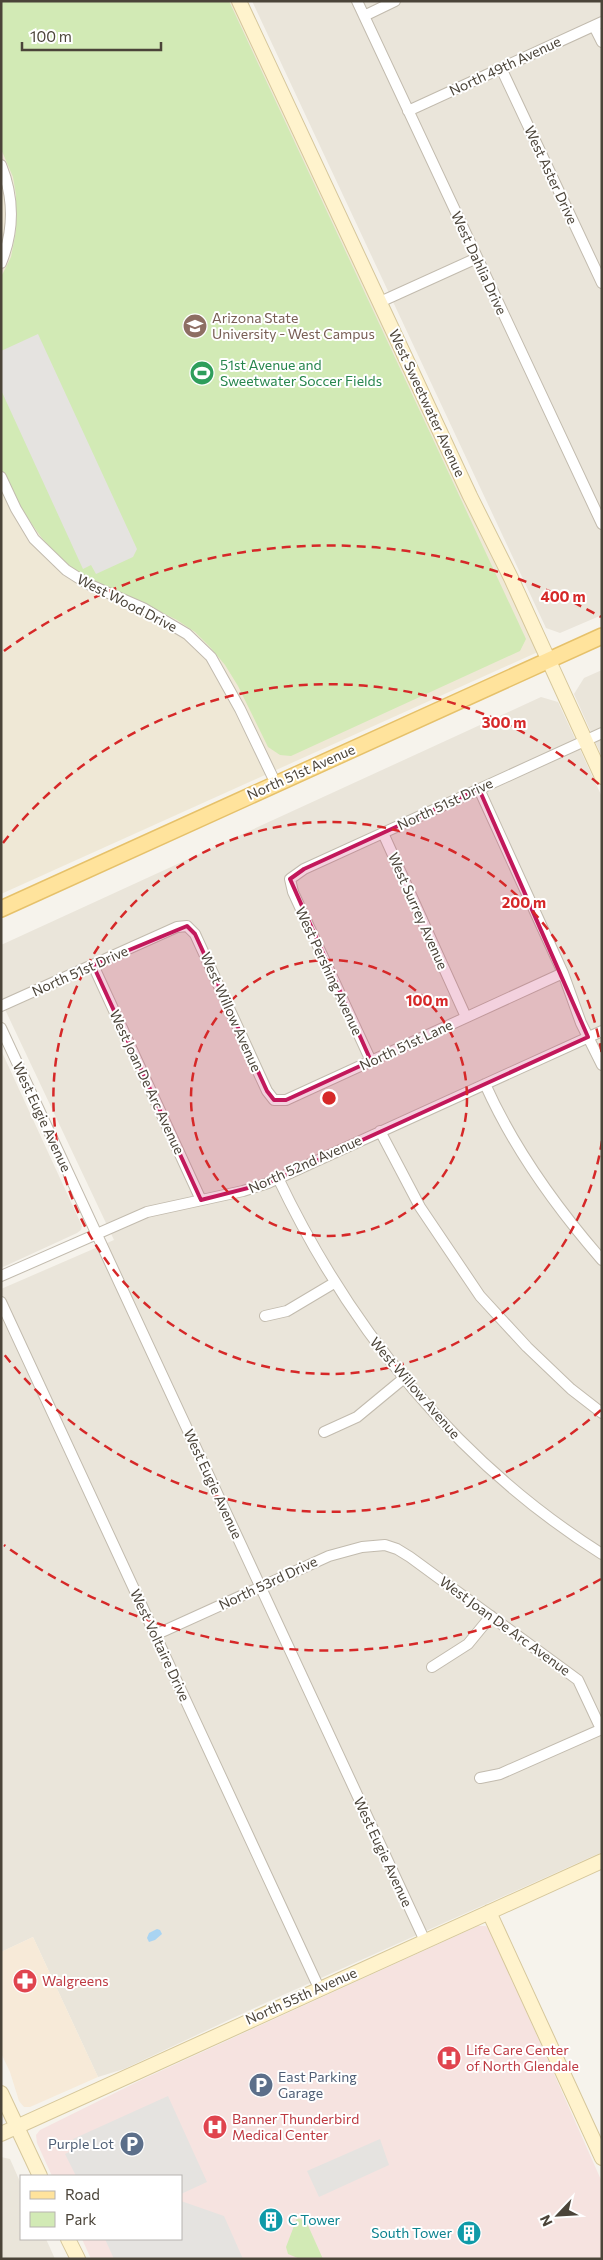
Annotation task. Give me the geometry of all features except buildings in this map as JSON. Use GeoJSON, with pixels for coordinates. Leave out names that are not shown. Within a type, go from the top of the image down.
{"type":"FeatureCollection","features":[{"type":"Feature","properties":{"kind":"main road","name":"North 51st Avenue"},"geometry":{"type":"LineString","coordinates":[[1,909],[602,636]]}},
{"type":"Feature","properties":{"kind":"street","name":"West Sweetwater Avenue"},"geometry":{"type":"LineString","coordinates":[[239,1],[549,660],[602,777]]}},
{"type":"Feature","properties":{"kind":"street","name":"West Dahlia Drive"},"geometry":{"type":"LineString","coordinates":[[357,1],[602,524]]}},
{"type":"Feature","properties":{"kind":"street"},"geometry":{"type":"LineString","coordinates":[[364,16],[395,1]]}},
{"type":"Feature","properties":{"kind":"street"},"geometry":{"type":"LineString","coordinates":[[598,24],[602,42]]}},
{"type":"Feature","properties":{"kind":"street","name":"North 49th Avenue"},"geometry":{"type":"LineString","coordinates":[[408,110],[598,24]]}},
{"type":"Feature","properties":{"kind":"street","name":"West Aster Drive"},"geometry":{"type":"LineString","coordinates":[[501,68],[602,283]]}},
{"type":"Feature","properties":{"kind":"street"},"geometry":{"type":"LineString","coordinates":[[1,165],[9,191],[11,216],[9,238],[1,263]]}},
{"type":"Feature","properties":{"kind":"street"},"geometry":{"type":"LineString","coordinates":[[380,302],[477,258]]}},
{"type":"Feature","properties":{"kind":"street","name":"West Wood Drive"},"geometry":{"type":"LineString","coordinates":[[1,477],[16,509],[34,539],[66,570],[88,584],[143,608],[187,634],[211,656],[240,709],[276,784]]}},
{"type":"Feature","properties":{"kind":"street","name":"North 51st Drive"},"geometry":{"type":"LineString","coordinates":[[290,879],[304,869],[602,733]]}},
{"type":"Feature","properties":{"kind":"street"},"geometry":{"type":"LineString","coordinates":[[479,789],[563,973],[588,1038],[602,1066]]}},
{"type":"Feature","properties":{"kind":"street","name":"West Surrey Avenue"},"geometry":{"type":"LineString","coordinates":[[383,833],[466,1017]]}},
{"type":"Feature","properties":{"kind":"street","name":"West Pershing Avenue"},"geometry":{"type":"LineString","coordinates":[[290,879],[293,892],[370,1062]]}},
{"type":"Feature","properties":{"kind":"street","name":"North 51st Drive"},"geometry":{"type":"LineString","coordinates":[[1,1006],[177,927],[187,926]]}},
{"type":"Feature","properties":{"kind":"street","name":"West Willow Avenue"},"geometry":{"type":"LineString","coordinates":[[187,926],[195,934],[267,1091],[274,1100]]}},
{"type":"Feature","properties":{"kind":"street","name":"West Joan De Arc Avenue"},"geometry":{"type":"LineString","coordinates":[[93,965],[200,1200]]}},
{"type":"Feature","properties":{"kind":"street","name":"North 51st Lane"},"geometry":{"type":"LineString","coordinates":[[274,1100],[286,1100],[563,973]]}},
{"type":"Feature","properties":{"kind":"street","name":"West Eugie Avenue"},"geometry":{"type":"LineString","coordinates":[[1,1028],[424,1940]]}},
{"type":"Feature","properties":{"kind":"street","name":"North 52nd Avenue"},"geometry":{"type":"LineString","coordinates":[[1,1276],[147,1212],[243,1191],[278,1178],[380,1130],[602,1031]]}},
{"type":"Feature","properties":{"kind":"street"},"geometry":{"type":"LineString","coordinates":[[485,1084],[505,1125],[547,1192],[602,1260]]}},
{"type":"Feature","properties":{"kind":"street"},"geometry":{"type":"LineString","coordinates":[[380,1130],[420,1207],[480,1296],[527,1347],[571,1388],[602,1413]]}},
{"type":"Feature","properties":{"kind":"street","name":"West Willow Avenue"},"geometry":{"type":"LineString","coordinates":[[278,1178],[308,1239],[334,1282],[369,1335],[403,1379],[468,1449],[507,1484],[549,1518],[602,1554]]}},
{"type":"Feature","properties":{"kind":"street"},"geometry":{"type":"LineString","coordinates":[[265,1316],[286,1311],[334,1282]]}},
{"type":"Feature","properties":{"kind":"street","name":"West Voltaire Drive"},"geometry":{"type":"LineString","coordinates":[[1,1302],[319,1988]]}},
{"type":"Feature","properties":{"kind":"street"},"geometry":{"type":"LineString","coordinates":[[324,1432],[357,1417],[403,1379]]}},
{"type":"Feature","properties":{"kind":"street","name":"West Joan De Arc Avenue"},"geometry":{"type":"LineString","coordinates":[[385,1545],[397,1549],[410,1558],[578,1680],[602,1729]]}},
{"type":"Feature","properties":{"kind":"street","name":"North 53rd Drive"},"geometry":{"type":"LineString","coordinates":[[155,1635],[329,1556],[362,1547],[385,1545]]}},
{"type":"Feature","properties":{"kind":"street"},"geometry":{"type":"LineString","coordinates":[[432,1667],[468,1644],[491,1616]]}},
{"type":"Feature","properties":{"kind":"street"},"geometry":{"type":"LineString","coordinates":[[480,1778],[500,1774],[602,1729]]}},
{"type":"Feature","properties":{"kind":"street","name":"North 55th Avenue"},"geometry":{"type":"LineString","coordinates":[[1,2134],[424,1940],[601,1864]]}},
{"type":"Feature","properties":{"kind":"street"},"geometry":{"type":"LineString","coordinates":[[489,1912],[602,2158]]}},
{"type":"Feature","properties":{"kind":"street"},"geometry":{"type":"LineString","coordinates":[[1,2093],[40,2175]]}},
{"type":"Feature","properties":{"kind":"street"},"geometry":{"type":"LineString","coordinates":[[68,2240],[78,2259]]}},
{"type":"Feature","properties":{"kind":"highlighted area"},"geometry":{"type":"Polygon","coordinates":[[[479,789],[588,1037],[268,1183],[201,1200],[93,965],[187,926],[195,934],[267,1091],[274,1100],[286,1100],[371,1061],[290,879],[304,869],[479,789]]]}},
{"type":"Feature","properties":{"kind":"shaded area","name":"51st Avenue and Sweetwater Soccer Fields"},"geometry":{"type":"Polygon","coordinates":[[[1,1],[236,1],[540,651],[1,894],[1,1]]]}},
{"type":"Feature","properties":{"kind":"shaded area"},"geometry":{"type":"Polygon","coordinates":[[[252,1],[602,1],[602,615],[560,633],[546,628],[252,1]]]}},
{"type":"Feature","properties":{"kind":"shaded area"},"geometry":{"type":"Polygon","coordinates":[[[38,334],[137,549],[133,557],[96,574],[91,565],[83,569],[1,390],[1,351],[38,334]]]}},
{"type":"Feature","properties":{"kind":"shaded area"},"geometry":{"type":"Polygon","coordinates":[[[602,670],[602,757],[574,694],[584,678],[602,670]]]}},
{"type":"Feature","properties":{"kind":"shaded area"},"geometry":{"type":"Polygon","coordinates":[[[541,697],[558,702],[602,797],[602,1852],[263,2004],[124,2069],[98,2077],[33,1937],[1,1952],[1,1289],[114,1240],[1,1001],[1,945],[541,697]]]}},
{"type":"Feature","properties":{"kind":"shaded area"},"geometry":{"type":"Polygon","coordinates":[[[1,1050],[82,1226],[81,1230],[77,1233],[1,1268],[1,1050]]]}},
{"type":"Feature","properties":{"kind":"shaded area","name":"Banner Thunderbird Medical Center"},"geometry":{"type":"Polygon","coordinates":[[[478,1926],[486,1926],[491,1932],[602,2182],[602,2259],[91,2259],[82,2240],[182,2240],[182,2175],[52,2175],[37,2143],[36,2135],[40,2130],[141,2080],[478,1926]]]}},
{"type":"Feature","properties":{"kind":"shaded area"},"geometry":{"type":"Polygon","coordinates":[[[33,1937],[98,2077],[30,2107],[24,2107],[19,2101],[10,2072],[1,2053],[1,1952],[33,1937]]]}},
{"type":"Feature","properties":{"kind":"shaded area","name":"Purple Lot"},"geometry":{"type":"Polygon","coordinates":[[[168,2096],[207,2182],[182,2194],[182,2175],[76,2175],[65,2154],[77,2148],[73,2139],[168,2096]]]}},
{"type":"Feature","properties":{"kind":"shaded area"},"geometry":{"type":"Polygon","coordinates":[[[380,2139],[389,2165],[319,2197],[307,2171],[380,2139]]]}},
{"type":"Feature","properties":{"kind":"shaded area"},"geometry":{"type":"Polygon","coordinates":[[[1,2157],[10,2159],[20,2182],[20,2240],[46,2240],[55,2259],[1,2259],[1,2157]]]}},
{"type":"Feature","properties":{"kind":"shaded area"},"geometry":{"type":"Polygon","coordinates":[[[182,2201],[224,2216],[243,2259],[114,2259],[105,2240],[182,2240],[182,2201]]]}},
{"type":"Feature","properties":{"kind":"green space","name":"51st Avenue and Sweetwater Soccer Fields"},"geometry":{"type":"Polygon","coordinates":[[[1,1],[229,1],[526,639],[520,651],[291,756],[280,755],[268,747],[238,686],[225,665],[195,632],[177,620],[77,572],[57,555],[41,537],[17,503],[1,468],[1,277],[11,257],[16,231],[16,195],[13,177],[1,149],[1,1]]]}},
{"type":"Feature","properties":{"kind":"green space"},"geometry":{"type":"Polygon","coordinates":[[[297,2218],[306,2221],[323,2259],[300,2259],[288,2254],[286,2247],[297,2218]]]}},
{"type":"Feature","properties":{"kind":"water"},"geometry":{"type":"Polygon","coordinates":[[[157,1929],[162,1934],[149,1942],[147,1938],[149,1933],[157,1929]]]}},
{"type":"Feature","properties":{"kind":"place","name":"Arizona State University - West Campus"},"geometry":{"type":"Point","coordinates":[195,326]}},
{"type":"Feature","properties":{"kind":"place","name":"51st Avenue and Sweetwater Soccer Fields"},"geometry":{"type":"Point","coordinates":[202,373]}},
{"type":"Feature","properties":{"kind":"place","name":"Walgreens"},"geometry":{"type":"Point","coordinates":[25,1981]}},
{"type":"Feature","properties":{"kind":"place","name":"Life Care Center of North Glendale"},"geometry":{"type":"Point","coordinates":[449,2058]}},
{"type":"Feature","properties":{"kind":"place","name":"East Parking Garage"},"geometry":{"type":"Point","coordinates":[261,2085]}},
{"type":"Feature","properties":{"kind":"place","name":"Banner Thunderbird Medical Center"},"geometry":{"type":"Point","coordinates":[215,2127]}},
{"type":"Feature","properties":{"kind":"place","name":"Purple Lot"},"geometry":{"type":"Point","coordinates":[132,2144]}},
{"type":"Feature","properties":{"kind":"place","name":"C Tower"},"geometry":{"type":"Point","coordinates":[271,2220]}},
{"type":"Feature","properties":{"kind":"place","name":"South Tower"},"geometry":{"type":"Point","coordinates":[469,2233]}}]}
